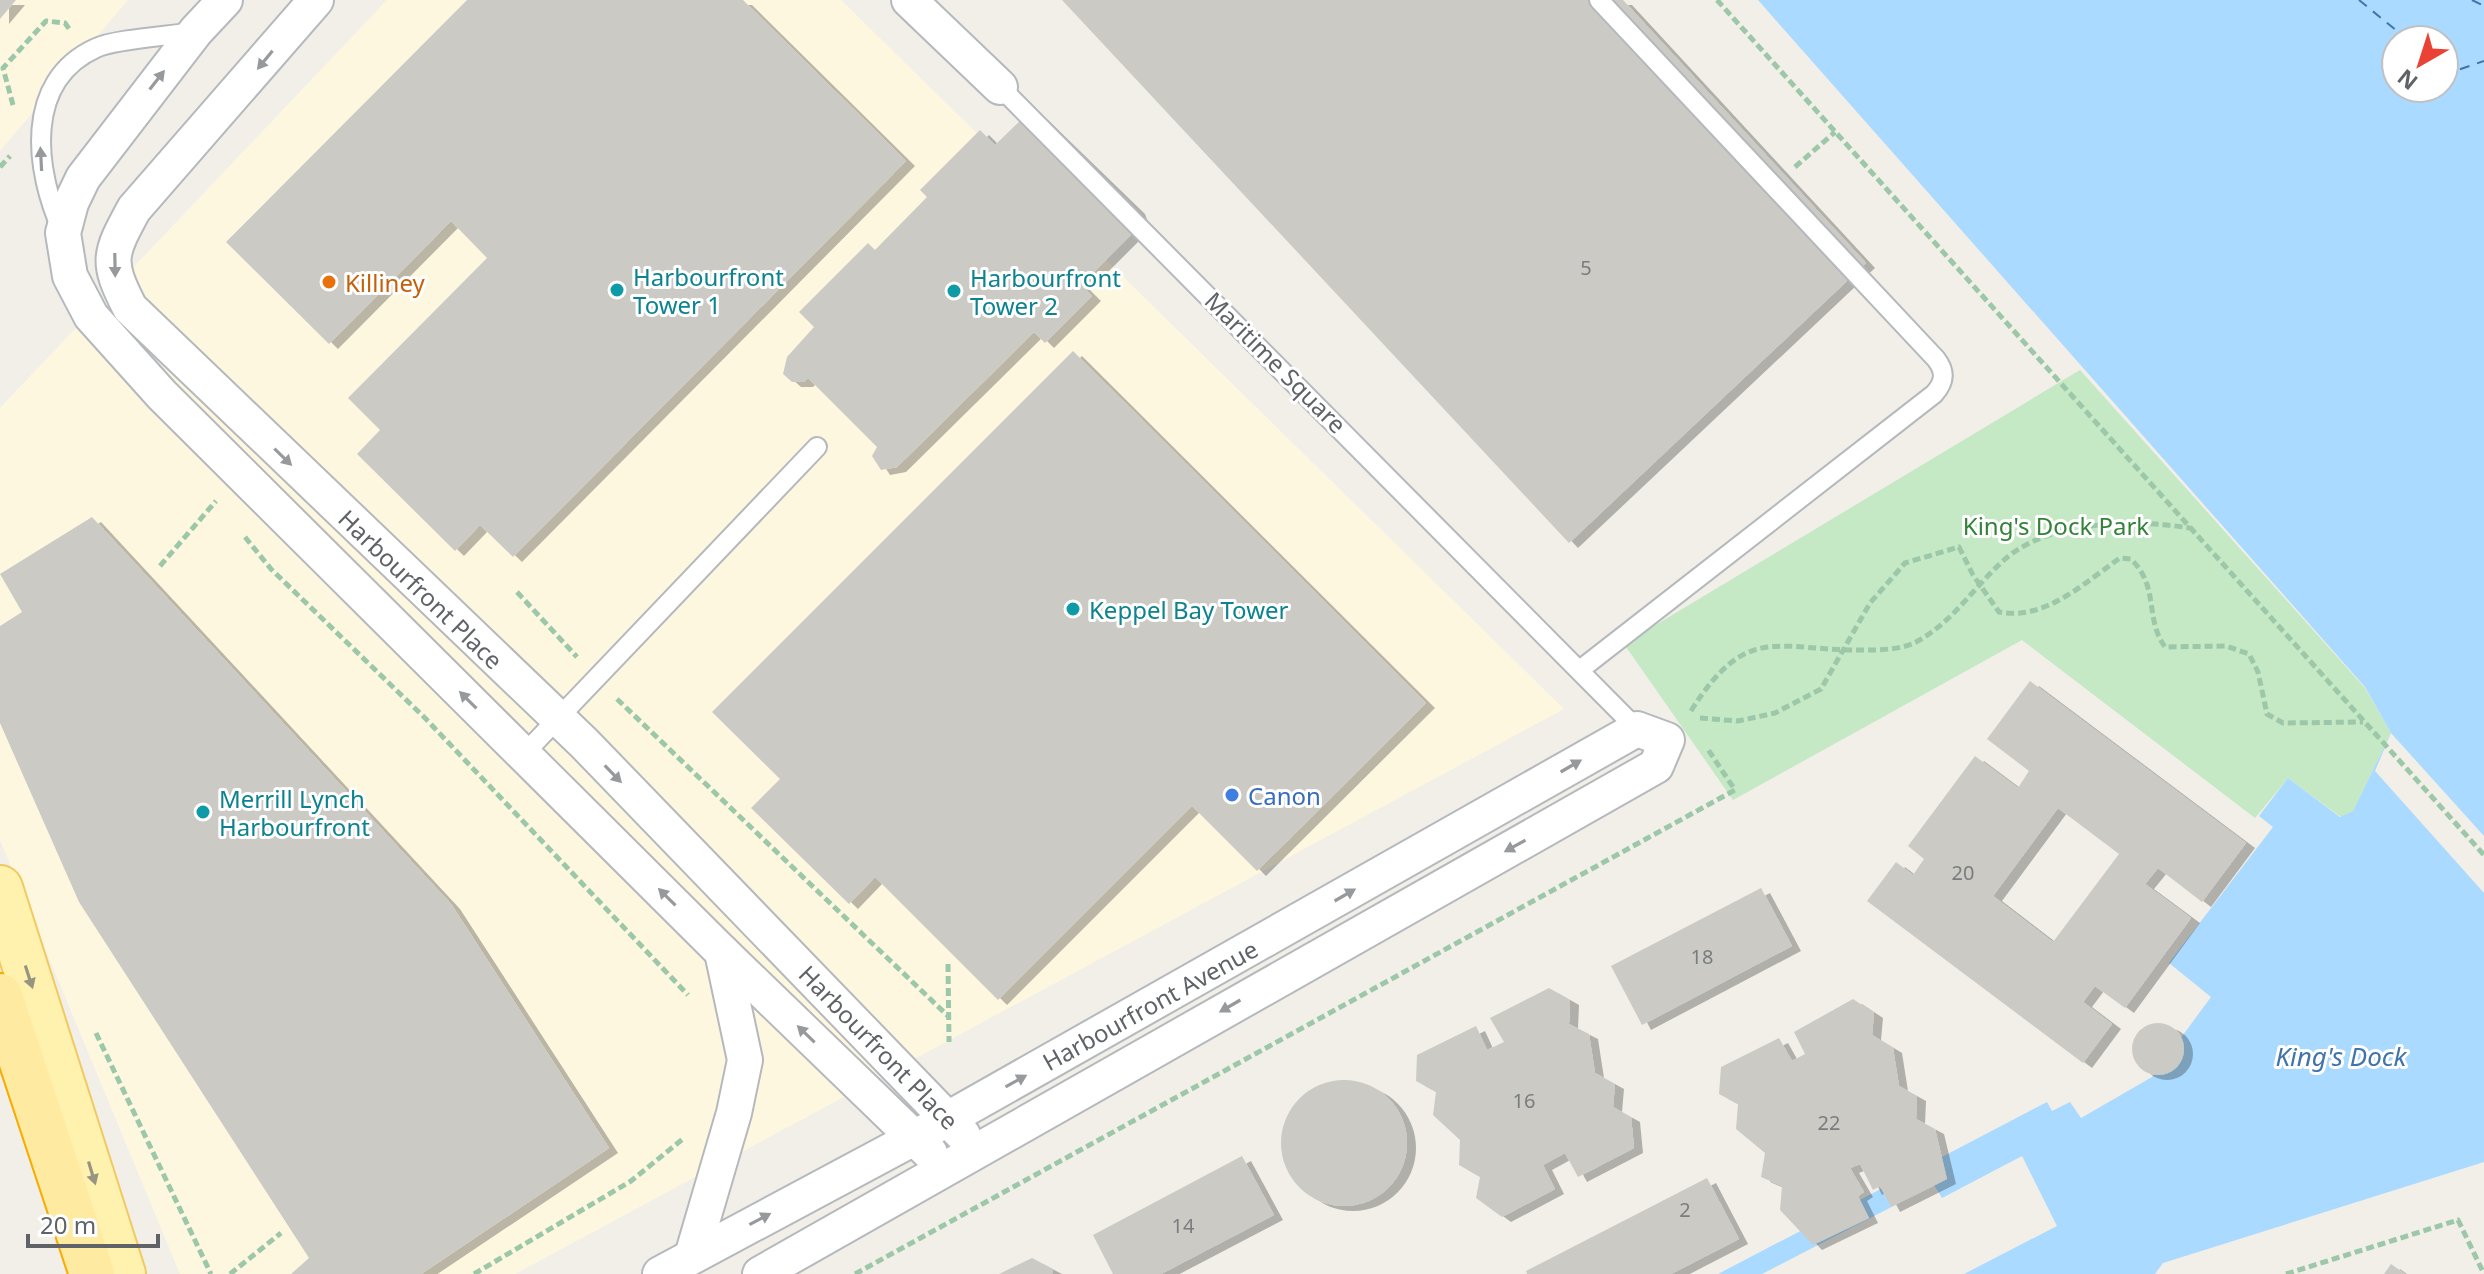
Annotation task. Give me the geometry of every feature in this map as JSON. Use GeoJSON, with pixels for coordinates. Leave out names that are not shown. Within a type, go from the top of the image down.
{"type":"FeatureCollection","features":[{"type":"Feature","properties":{"kind":"highway"},"geometry":{"type":"LineString","coordinates":[[0,996],[92,1274]]}},
{"type":"Feature","properties":{"kind":"main road"},"geometry":{"type":"LineString","coordinates":[[0,888],[123,1274]]}},
{"type":"Feature","properties":{"kind":"street","name":"Harbourfront Place"},"geometry":{"type":"LineString","coordinates":[[316,0],[134,209],[116,242],[112,272],[130,308],[557,719],[977,1149]]}},
{"type":"Feature","properties":{"kind":"street","name":"Maritime Square"},"geometry":{"type":"LineString","coordinates":[[909,0],[1000,87]]}},
{"type":"Feature","properties":{"kind":"street","name":"Harbourfront Place"},"geometry":{"type":"LineString","coordinates":[[210,13],[83,178],[71,203],[63,233],[70,276],[91,316],[116,348],[523,755],[944,1168]]}},
{"type":"Feature","properties":{"kind":"street","name":"Harbourfront Avenue"},"geometry":{"type":"LineString","coordinates":[[660,1274],[914,1138],[1277,934],[1662,738]]}},
{"type":"Feature","properties":{"kind":"street","name":"Harbourfront Avenue"},"geometry":{"type":"LineString","coordinates":[[760,1274],[1298,968],[1662,738]]}},
{"type":"Feature","properties":{"kind":"street"},"geometry":{"type":"LineString","coordinates":[[1277,934],[1298,968]]}},
{"type":"Feature","properties":{"kind":"street"},"geometry":{"type":"LineString","coordinates":[[692,1256],[737,1101],[745,1060],[722,952]]}},
{"type":"Feature","properties":{"kind":"lane"},"geometry":{"type":"LineString","coordinates":[[1581,669],[1943,385],[1943,374],[1936,359],[1599,0]]}},
{"type":"Feature","properties":{"kind":"lane"},"geometry":{"type":"LineString","coordinates":[[63,233],[47,198],[40,143],[49,97],[58,79],[75,61],[98,46],[210,13]]}},
{"type":"Feature","properties":{"kind":"lane","name":"Maritime Square"},"geometry":{"type":"LineString","coordinates":[[1000,87],[1581,669],[1662,738]]}},
{"type":"Feature","properties":{"kind":"lane"},"geometry":{"type":"LineString","coordinates":[[523,755],[817,447]]}},
{"type":"Feature","properties":{"kind":"path"},"geometry":{"type":"LineString","coordinates":[[1717,0],[2484,855]]}},
{"type":"Feature","properties":{"kind":"path"},"geometry":{"type":"LineString","coordinates":[[1785,176],[1836,132]]}},
{"type":"Feature","properties":{"kind":"path"},"geometry":{"type":"LineString","coordinates":[[160,566],[216,501],[225,512]]}},
{"type":"Feature","properties":{"kind":"path"},"geometry":{"type":"LineString","coordinates":[[1662,738],[1732,659],[1762,645],[1843,650],[1914,644],[1948,619],[2006,558],[2048,536],[2113,522],[2152,522],[2191,528]]}},
{"type":"Feature","properties":{"kind":"path"},"geometry":{"type":"LineString","coordinates":[[243,535],[271,569],[425,718],[687,993],[695,1006]]}},
{"type":"Feature","properties":{"kind":"path"},"geometry":{"type":"LineString","coordinates":[[1662,738],[1775,713],[1821,689],[1870,603],[1905,563],[1959,547],[1999,612],[2017,616],[2058,602],[2120,558],[2131,559],[2145,572],[2156,634],[2165,647],[2226,646],[2249,654],[2258,672],[2267,714],[2283,723],[2363,722]]}},
{"type":"Feature","properties":{"kind":"path"},"geometry":{"type":"LineString","coordinates":[[517,592],[596,678],[948,1016]]}},
{"type":"Feature","properties":{"kind":"path"},"geometry":{"type":"LineString","coordinates":[[855,1274],[1735,790],[1662,738]]}},
{"type":"Feature","properties":{"kind":"path"},"geometry":{"type":"LineString","coordinates":[[948,964],[949,1042]]}},
{"type":"Feature","properties":{"kind":"path"},"geometry":{"type":"LineString","coordinates":[[89,1019],[211,1274]]}},
{"type":"Feature","properties":{"kind":"path"},"geometry":{"type":"LineString","coordinates":[[474,1274],[631,1181],[686,1136]]}},
{"type":"Feature","properties":{"kind":"path"},"geometry":{"type":"LineString","coordinates":[[2286,1274],[2458,1220],[2484,1274]]}},
{"type":"Feature","properties":{"kind":"path"},"geometry":{"type":"LineString","coordinates":[[230,1274],[281,1233]]}},
{"type":"Feature","properties":{"kind":"shaded area"},"geometry":{"type":"Polygon","coordinates":[[[0,0],[128,0],[0,151],[0,0]]]}},
{"type":"Feature","properties":{"kind":"shaded area"},"geometry":{"type":"Polygon","coordinates":[[[387,0],[841,0],[1564,709],[515,1274],[180,1274],[0,840],[0,408],[387,0]]]}},
{"type":"Feature","properties":{"kind":"green space","name":"King's Dock Park"},"geometry":{"type":"Polygon","coordinates":[[[2080,370],[2365,688],[2391,733],[2353,811],[2341,817],[2288,778],[2255,818],[2022,640],[1733,800],[1624,644],[2080,370]]]}},
{"type":"Feature","properties":{"kind":"water","name":"King's Dock"},"geometry":{"type":"Polygon","coordinates":[[[1758,0],[2484,0],[2484,1162],[2163,1263],[2155,1274],[1718,1274],[2047,1102],[2052,1111],[2070,1102],[2081,1118],[2152,1077],[2211,997],[2169,963],[2273,827],[2259,816],[2288,778],[2340,817],[2353,811],[2391,733],[2365,687],[1758,0]]]}},
{"type":"Feature","properties":{"kind":"pier"},"geometry":{"type":"Polygon","coordinates":[[[2391,733],[2484,836],[2484,893],[2375,771],[2391,733]]]}},
{"type":"Feature","properties":{"kind":"pier"},"geometry":{"type":"Polygon","coordinates":[[[2022,1156],[2057,1226],[1964,1274],[1762,1274],[1934,1185],[1942,1198],[2022,1156]]]}},
{"type":"Feature","properties":{"kind":"building"},"geometry":{"type":"Polygon","coordinates":[[[0,0],[16,0],[0,19],[0,0]]]}},
{"type":"Feature","properties":{"kind":"building","name":"Harbourfront Tower 1"},"geometry":{"type":"Polygon","coordinates":[[[467,0],[743,0],[906,161],[513,557],[480,525],[455,551],[357,454],[380,430],[348,398],[487,258],[451,221],[329,344],[226,242],[467,0]]]}},
{"type":"Feature","properties":{"kind":"building"},"geometry":{"type":"Polygon","coordinates":[[[1062,0],[1623,0],[1866,263],[1569,543],[1062,0]]]}},
{"type":"Feature","properties":{"kind":"building","name":"Harbourfront Tower 2"},"geometry":{"type":"Polygon","coordinates":[[[1039,115],[1136,209],[1140,220],[1136,230],[1081,285],[1092,296],[1045,343],[1034,332],[897,467],[881,470],[872,456],[877,447],[808,378],[804,382],[792,382],[783,374],[787,357],[814,327],[799,312],[868,243],[875,250],[927,197],[920,190],[980,130],[995,145],[1023,118],[1039,115]]]}},
{"type":"Feature","properties":{"kind":"building","name":"Keppel Bay Tower"},"geometry":{"type":"Polygon","coordinates":[[[1073,351],[1426,703],[1257,871],[1192,806],[998,1000],[875,877],[849,904],[751,808],[780,779],[712,712],[1073,351]]]}},
{"type":"Feature","properties":{"kind":"building","name":"Merrill Lynch Harbourfront"},"geometry":{"type":"Polygon","coordinates":[[[92,517],[451,904],[609,1148],[421,1274],[291,1274],[309,1258],[79,902],[0,723],[0,626],[22,612],[0,574],[92,517]]]}},
{"type":"Feature","properties":{"kind":"building"},"geometry":{"type":"Polygon","coordinates":[[[2030,681],[2246,843],[2202,902],[2158,868],[2145,884],[2191,918],[2125,1008],[2095,986],[2083,1002],[2112,1024],[2083,1063],[1867,901],[1896,862],[1913,875],[1924,859],[1908,846],[1975,756],[2018,788],[2029,771],[1987,739],[2030,681]],[[2058,808],[1993,896],[2053,942],[2119,854],[2058,808]]]}},
{"type":"Feature","properties":{"kind":"building"},"geometry":{"type":"Polygon","coordinates":[[[1761,888],[1792,946],[1642,1025],[1611,966],[1761,888]]]}},
{"type":"Feature","properties":{"kind":"building"},"geometry":{"type":"Polygon","coordinates":[[[1549,988],[1570,1000],[1569,1024],[1589,1034],[1595,1073],[1615,1084],[1613,1107],[1631,1117],[1634,1148],[1578,1177],[1565,1153],[1543,1165],[1555,1189],[1502,1217],[1476,1198],[1480,1177],[1459,1165],[1460,1140],[1433,1115],[1436,1092],[1416,1081],[1417,1055],[1476,1026],[1487,1050],[1504,1042],[1490,1018],[1549,988]]]}},
{"type":"Feature","properties":{"kind":"building"},"geometry":{"type":"Polygon","coordinates":[[[1853,999],[1874,1013],[1872,1035],[1893,1048],[1899,1086],[1917,1096],[1916,1119],[1935,1129],[1947,1179],[1891,1207],[1880,1186],[1873,1190],[1860,1164],[1850,1168],[1864,1192],[1858,1196],[1869,1218],[1813,1245],[1780,1210],[1782,1186],[1761,1177],[1765,1153],[1736,1129],[1738,1104],[1719,1094],[1721,1067],[1779,1038],[1792,1061],[1805,1054],[1794,1032],[1853,999]]]}},
{"type":"Feature","properties":{"kind":"building"},"geometry":{"type":"Polygon","coordinates":[[[2158,1023],[2177,1030],[2184,1049],[2177,1068],[2158,1075],[2139,1068],[2132,1049],[2139,1030],[2158,1023]]]}},
{"type":"Feature","properties":{"kind":"building"},"geometry":{"type":"Polygon","coordinates":[[[1344,1080],[1368,1084],[1389,1098],[1403,1119],[1407,1143],[1403,1167],[1389,1188],[1368,1202],[1344,1206],[1320,1202],[1299,1188],[1285,1167],[1281,1143],[1285,1119],[1299,1098],[1320,1084],[1344,1080]]]}},
{"type":"Feature","properties":{"kind":"building"},"geometry":{"type":"Polygon","coordinates":[[[1242,1156],[1274,1215],[1161,1274],[1113,1274],[1093,1235],[1242,1156]]]}},
{"type":"Feature","properties":{"kind":"building"},"geometry":{"type":"Polygon","coordinates":[[[1707,1178],[1739,1239],[1671,1274],[1527,1274],[1526,1271],[1707,1178]]]}},
{"type":"Feature","properties":{"kind":"building"},"geometry":{"type":"Polygon","coordinates":[[[1032,1258],[1053,1269],[1052,1274],[999,1274],[1032,1258]]]}},
{"type":"Feature","properties":{"kind":"building"},"geometry":{"type":"Polygon","coordinates":[[[2391,1264],[2405,1274],[2384,1274],[2391,1264]]]}},
{"type":"Feature","properties":{"kind":"ferry route"},"geometry":{"type":"LineString","coordinates":[[2359,0],[2388,24]]}},
{"type":"Feature","properties":{"kind":"ferry route"},"geometry":{"type":"LineString","coordinates":[[2472,0],[2484,6]]}},
{"type":"Feature","properties":{"kind":"ferry route"},"geometry":{"type":"LineString","coordinates":[[2460,69],[2484,61]]}},
{"type":"Feature","properties":{"kind":"place","name":"Killiney"},"geometry":{"type":"Point","coordinates":[329,282]}},
{"type":"Feature","properties":{"kind":"place","name":"Harbourfront Tower 1"},"geometry":{"type":"Point","coordinates":[617,290]}},
{"type":"Feature","properties":{"kind":"place","name":"Harbourfront Tower 2"},"geometry":{"type":"Point","coordinates":[954,291]}},
{"type":"Feature","properties":{"kind":"place","name":"Keppel Bay Tower"},"geometry":{"type":"Point","coordinates":[1073,609]}},
{"type":"Feature","properties":{"kind":"place","name":"Canon"},"geometry":{"type":"Point","coordinates":[1232,795]}},
{"type":"Feature","properties":{"kind":"place","name":"Merrill Lynch Harbourfront"},"geometry":{"type":"Point","coordinates":[203,812]}}]}
